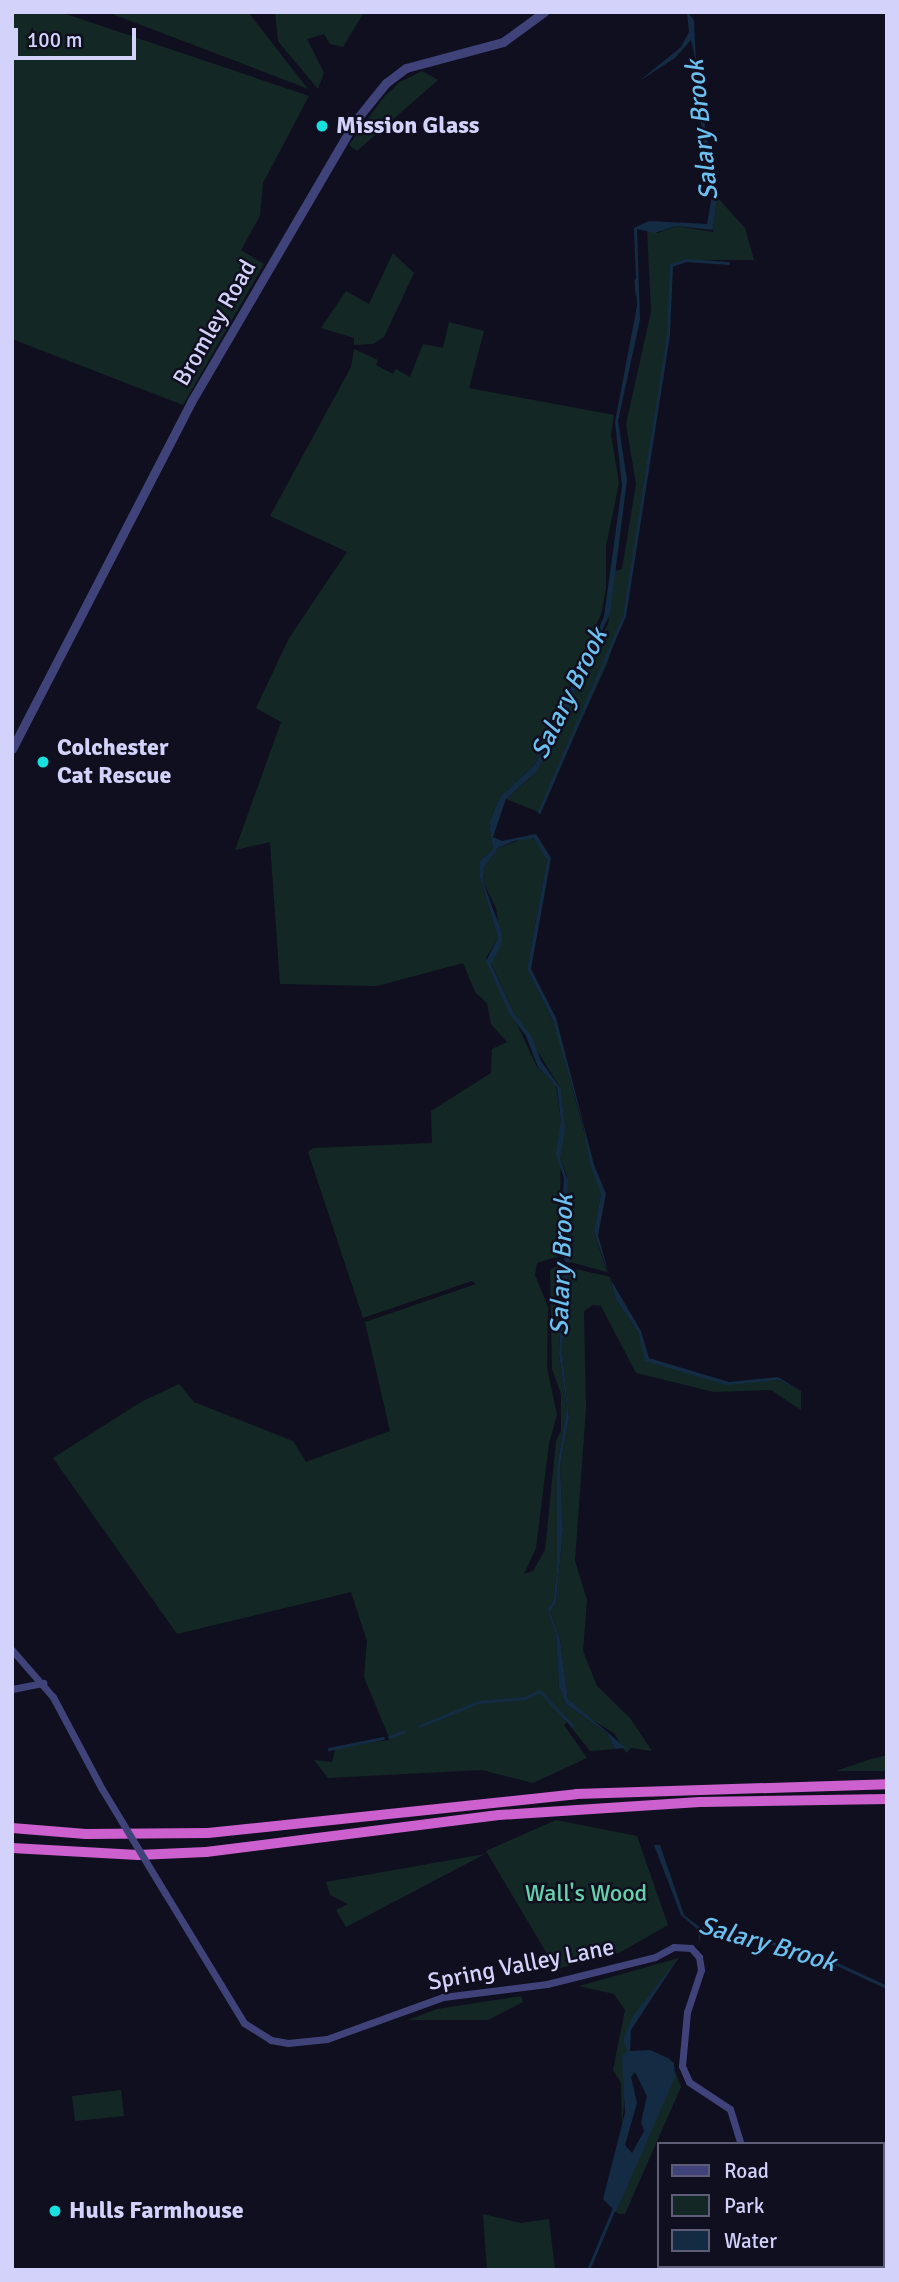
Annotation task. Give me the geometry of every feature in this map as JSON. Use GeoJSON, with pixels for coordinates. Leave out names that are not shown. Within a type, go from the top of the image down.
{"type":"FeatureCollection","features":[{"type":"Feature","properties":{"kind":"highway"},"geometry":{"type":"LineString","coordinates":[[12,1828],[86,1834],[208,1833],[576,1794],[887,1784]]}},
{"type":"Feature","properties":{"kind":"highway"},"geometry":{"type":"LineString","coordinates":[[12,1848],[106,1854],[206,1853],[499,1815],[701,1802],[887,1799]]}},
{"type":"Feature","properties":{"kind":"street","name":"Bromley Road"},"geometry":{"type":"LineString","coordinates":[[12,749],[191,402],[356,120],[386,83],[406,68],[503,42],[544,12]]}},
{"type":"Feature","properties":{"kind":"street","name":"Spring Valley Lane"},"geometry":{"type":"LineString","coordinates":[[12,1650],[43,1683],[102,1790],[244,2023],[262,2036],[288,2043],[339,2035],[443,1997],[550,1983],[655,1957],[674,1947],[691,1948],[701,1970],[687,2012],[682,2066],[689,2082],[730,2109],[740,2142]]}},
{"type":"Feature","properties":{"kind":"street"},"geometry":{"type":"LineString","coordinates":[[12,1689],[43,1683]]}},
{"type":"Feature","properties":{"kind":"green space"},"geometry":{"type":"Polygon","coordinates":[[[12,12],[60,12],[309,96],[263,183],[260,216],[241,250],[264,264],[183,405],[12,339],[12,12]]]}},
{"type":"Feature","properties":{"kind":"green space"},"geometry":{"type":"Polygon","coordinates":[[[107,12],[248,12],[308,89],[259,70],[107,12]]]}},
{"type":"Feature","properties":{"kind":"green space"},"geometry":{"type":"Polygon","coordinates":[[[275,12],[364,12],[343,47],[330,44],[324,34],[307,39],[324,73],[318,89],[278,41],[275,12]]]}},
{"type":"Feature","properties":{"kind":"green space"},"geometry":{"type":"Polygon","coordinates":[[[422,71],[438,80],[357,151],[349,145],[383,98],[400,82],[422,71]]]}},
{"type":"Feature","properties":{"kind":"green space"},"geometry":{"type":"Polygon","coordinates":[[[717,197],[745,228],[754,260],[686,260],[671,265],[668,334],[626,605],[607,664],[539,812],[506,799],[530,778],[563,725],[578,681],[608,624],[615,571],[622,569],[636,484],[626,424],[651,312],[647,229],[658,233],[676,226],[713,232],[717,197]]]}},
{"type":"Feature","properties":{"kind":"green space"},"geometry":{"type":"Polygon","coordinates":[[[393,253],[414,273],[384,337],[373,344],[354,345],[354,338],[321,328],[346,291],[369,304],[393,253]]]}},
{"type":"Feature","properties":{"kind":"green space"},"geometry":{"type":"Polygon","coordinates":[[[449,322],[484,331],[469,388],[614,415],[611,435],[619,483],[606,546],[606,589],[601,614],[535,764],[500,797],[489,823],[493,849],[481,860],[479,874],[498,938],[486,958],[537,1067],[556,1085],[561,1122],[560,1231],[566,1248],[563,1255],[537,1263],[535,1275],[548,1307],[547,1368],[557,1415],[549,1443],[536,1548],[524,1574],[533,1571],[545,1550],[556,1441],[561,1431],[561,1394],[552,1369],[550,1270],[559,1265],[610,1277],[615,1298],[638,1332],[649,1361],[727,1384],[779,1380],[801,1391],[801,1410],[771,1390],[714,1392],[636,1373],[601,1306],[593,1305],[584,1311],[586,1408],[575,1561],[587,1600],[583,1651],[597,1686],[630,1718],[652,1751],[631,1748],[626,1753],[614,1733],[574,1709],[568,1699],[560,1639],[550,1611],[556,1602],[563,1530],[560,1466],[569,1418],[562,1350],[568,1269],[564,1268],[559,1354],[567,1408],[557,1467],[557,1573],[553,1601],[547,1609],[556,1634],[559,1687],[566,1704],[607,1733],[615,1749],[590,1751],[567,1722],[564,1725],[587,1758],[533,1783],[482,1770],[328,1778],[314,1760],[332,1762],[336,1747],[390,1740],[364,1677],[367,1641],[351,1592],[177,1634],[53,1458],[141,1402],[179,1384],[194,1402],[293,1441],[306,1462],[390,1431],[365,1322],[476,1284],[472,1281],[363,1318],[308,1152],[313,1148],[432,1143],[431,1111],[491,1073],[492,1049],[507,1042],[491,1024],[487,1003],[475,992],[463,963],[377,986],[280,984],[270,842],[235,850],[281,722],[256,708],[289,638],[347,552],[270,516],[351,367],[354,349],[378,360],[376,365],[393,374],[396,369],[410,377],[423,344],[443,348],[449,322]]]}},
{"type":"Feature","properties":{"kind":"green space"},"geometry":{"type":"Polygon","coordinates":[[[527,837],[536,839],[547,860],[527,969],[556,1028],[601,1193],[594,1232],[607,1272],[570,1262],[571,1251],[565,1235],[567,1176],[560,1158],[564,1121],[561,1089],[514,1013],[490,961],[501,944],[496,908],[483,882],[484,868],[498,848],[527,837]]]}},
{"type":"Feature","properties":{"kind":"green space"},"geometry":{"type":"Polygon","coordinates":[[[887,1755],[887,1771],[836,1771],[868,1760],[887,1755]]]}},
{"type":"Feature","properties":{"kind":"green space","name":"Wall's Wood"},"geometry":{"type":"Polygon","coordinates":[[[556,1820],[637,1836],[668,1925],[619,1953],[556,1969],[486,1851],[556,1820]]]}},
{"type":"Feature","properties":{"kind":"green space"},"geometry":{"type":"Polygon","coordinates":[[[485,1854],[346,1927],[336,1910],[348,1904],[330,1895],[326,1882],[485,1854]]]}},
{"type":"Feature","properties":{"kind":"green space"},"geometry":{"type":"Polygon","coordinates":[[[679,1958],[635,2014],[623,2039],[628,2052],[622,2129],[621,2083],[613,2070],[625,2010],[614,1994],[579,1986],[679,1958]]]}},
{"type":"Feature","properties":{"kind":"green space"},"geometry":{"type":"Polygon","coordinates":[[[521,1996],[523,2002],[488,2020],[408,2020],[437,2009],[521,1996]]]}},
{"type":"Feature","properties":{"kind":"green space"},"geometry":{"type":"Polygon","coordinates":[[[675,2071],[681,2087],[625,2214],[620,2214],[616,2212],[675,2071]]]}},
{"type":"Feature","properties":{"kind":"green space"},"geometry":{"type":"Polygon","coordinates":[[[121,2090],[124,2116],[75,2121],[72,2096],[121,2090]]]}},
{"type":"Feature","properties":{"kind":"green space"},"geometry":{"type":"Polygon","coordinates":[[[483,2214],[521,2223],[549,2219],[555,2270],[487,2270],[483,2214]]]}},
{"type":"Feature","properties":{"kind":"water"},"geometry":{"type":"Polygon","coordinates":[[[687,12],[694,20],[696,62],[691,40],[675,58],[638,82],[681,47],[689,32],[687,12]]]}},
{"type":"Feature","properties":{"kind":"water"},"geometry":{"type":"Polygon","coordinates":[[[697,97],[700,97],[717,198],[713,230],[676,226],[655,233],[637,229],[640,320],[618,421],[627,480],[610,614],[578,681],[563,725],[536,772],[506,799],[493,837],[502,841],[536,834],[551,858],[531,969],[556,1018],[594,1165],[606,1194],[598,1235],[609,1275],[594,1232],[601,1193],[591,1167],[583,1124],[553,1021],[527,969],[547,860],[534,838],[514,841],[498,848],[484,868],[483,882],[502,933],[502,944],[491,964],[514,1013],[532,1037],[541,1061],[561,1089],[565,1130],[560,1158],[568,1182],[565,1235],[571,1251],[570,1263],[565,1262],[560,1231],[564,1178],[556,1154],[561,1122],[557,1087],[538,1067],[526,1036],[509,1013],[486,961],[498,938],[479,874],[480,861],[493,849],[489,823],[500,797],[535,764],[604,617],[622,485],[615,422],[637,306],[634,228],[649,221],[707,224],[712,196],[697,97]]]}},
{"type":"Feature","properties":{"kind":"water"},"geometry":{"type":"Polygon","coordinates":[[[564,1268],[568,1269],[562,1350],[569,1418],[560,1466],[563,1530],[556,1602],[550,1612],[560,1639],[568,1699],[626,1748],[615,1749],[607,1733],[566,1704],[559,1687],[556,1634],[547,1609],[553,1601],[557,1573],[557,1467],[567,1408],[559,1354],[564,1268]]]}},
{"type":"Feature","properties":{"kind":"water"},"geometry":{"type":"Polygon","coordinates":[[[611,1280],[641,1331],[649,1358],[729,1382],[778,1377],[801,1391],[779,1380],[727,1385],[645,1361],[638,1332],[615,1298],[611,1280]]]}},
{"type":"Feature","properties":{"kind":"water"},"geometry":{"type":"Polygon","coordinates":[[[654,1845],[660,1845],[684,1915],[701,1928],[700,1943],[698,1930],[681,1915],[654,1845]]]}},
{"type":"Feature","properties":{"kind":"water"},"geometry":{"type":"Polygon","coordinates":[[[679,1957],[631,2030],[630,2051],[650,2050],[668,2058],[674,2063],[675,2077],[616,2212],[603,2199],[625,2113],[622,2056],[627,2051],[623,2039],[633,2016],[679,1957]],[[635,2072],[631,2077],[637,2103],[625,2145],[632,2153],[644,2131],[641,2122],[647,2096],[635,2072]]]}},
{"type":"Feature","properties":{"kind":"waterway"},"geometry":{"type":"LineString","coordinates":[[539,812],[624,616],[668,334],[671,265],[686,260],[728,263]]}},
{"type":"Feature","properties":{"kind":"waterway","name":"Salary Brook"},"geometry":{"type":"LineString","coordinates":[[636,280],[637,294]]}},
{"type":"Feature","properties":{"kind":"waterway"},"geometry":{"type":"LineString","coordinates":[[540,1691],[572,1725]]}},
{"type":"Feature","properties":{"kind":"waterway"},"geometry":{"type":"LineString","coordinates":[[420,1726],[479,1702],[525,1698],[538,1692]]}},
{"type":"Feature","properties":{"kind":"waterway"},"geometry":{"type":"LineString","coordinates":[[389,1737],[403,1732]]}},
{"type":"Feature","properties":{"kind":"waterway"},"geometry":{"type":"LineString","coordinates":[[329,1749],[383,1738]]}},
{"type":"Feature","properties":{"kind":"waterway","name":"Salary Brook"},"geometry":{"type":"LineString","coordinates":[[698,1928],[719,1927],[826,1959],[887,1987]]}},
{"type":"Feature","properties":{"kind":"waterway"},"geometry":{"type":"LineString","coordinates":[[588,2270],[614,2208]]}},
{"type":"Feature","properties":{"kind":"place","name":"Mission Glass"},"geometry":{"type":"Point","coordinates":[322,126]}},
{"type":"Feature","properties":{"kind":"place","name":"Colchester Cat Rescue"},"geometry":{"type":"Point","coordinates":[43,762]}},
{"type":"Feature","properties":{"kind":"place","name":"Hulls Farmhouse"},"geometry":{"type":"Point","coordinates":[55,2211]}}]}
